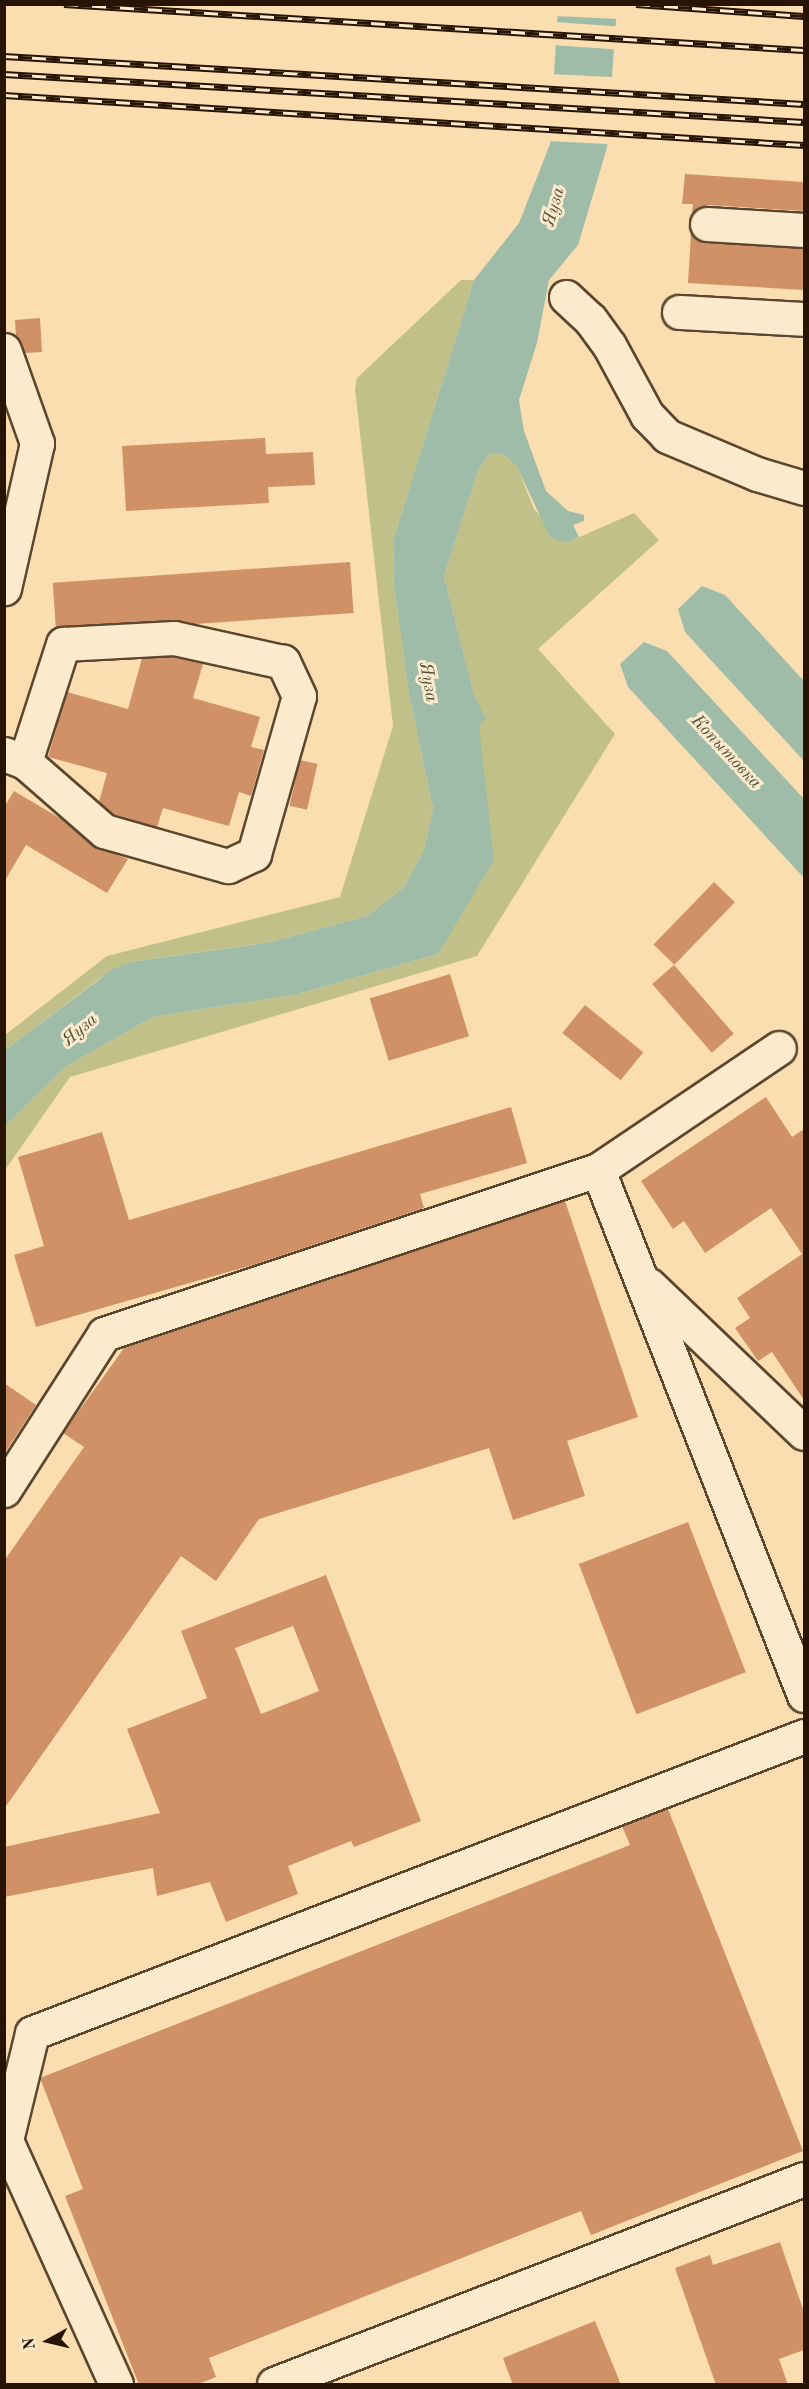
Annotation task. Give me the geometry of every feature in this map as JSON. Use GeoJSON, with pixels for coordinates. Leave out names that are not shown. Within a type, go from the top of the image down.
{"type":"FeatureCollection","features":[{"type":"Feature","properties":{"kind":"street"},"geometry":{"type":"LineString","coordinates":[[707,224],[804,231]]}},
{"type":"Feature","properties":{"kind":"street"},"geometry":{"type":"LineString","coordinates":[[566,297],[590,319],[609,345],[647,415],[667,436],[757,474],[804,488]]}},
{"type":"Feature","properties":{"kind":"street"},"geometry":{"type":"LineString","coordinates":[[679,312],[804,319]]}},
{"type":"Feature","properties":{"kind":"street"},"geometry":{"type":"LineString","coordinates":[[4,350],[37,443],[15,492],[4,588]]}},
{"type":"Feature","properties":{"kind":"street"},"geometry":{"type":"LineString","coordinates":[[185,641],[283,662],[299,696],[254,854],[228,866],[104,831],[15,758],[63,644],[185,641]]}},
{"type":"Feature","properties":{"kind":"street"},"geometry":{"type":"LineString","coordinates":[[4,1490],[104,1334],[598,1170],[779,1048]]}},
{"type":"Feature","properties":{"kind":"street"},"geometry":{"type":"LineString","coordinates":[[598,1170],[804,1695]]}},
{"type":"Feature","properties":{"kind":"street"},"geometry":{"type":"LineString","coordinates":[[641,1278],[804,1433]]}},
{"type":"Feature","properties":{"kind":"street"},"geometry":{"type":"LineString","coordinates":[[116,2385],[5,2140],[32,2033],[804,1736]]}},
{"type":"Feature","properties":{"kind":"street"},"geometry":{"type":"LineString","coordinates":[[274,2385],[804,2179]]}},
{"type":"Feature","properties":{"kind":"shaded area"},"geometry":{"type":"Polygon","coordinates":[[[461,280],[474,280],[393,541],[394,586],[409,694],[433,809],[424,850],[404,887],[367,916],[271,942],[129,962],[100,978],[5,1050],[5,1035],[107,956],[340,897],[393,726],[355,389],[357,378],[461,280]]]}},
{"type":"Feature","properties":{"kind":"shaded area"},"geometry":{"type":"Polygon","coordinates":[[[490,453],[503,455],[516,464],[534,509],[566,543],[634,513],[659,540],[538,649],[615,734],[477,956],[70,1077],[5,1170],[5,1126],[65,1067],[153,1017],[298,994],[438,954],[479,726],[485,719],[474,695],[444,576],[478,471],[490,453]]]}},
{"type":"Feature","properties":{"kind":"water","name":"Яуза"},"geometry":{"type":"Polygon","coordinates":[[[558,5],[617,5],[607,148],[578,245],[549,280],[537,343],[519,400],[524,431],[546,491],[568,511],[584,515],[584,521],[573,525],[579,537],[566,543],[550,537],[516,465],[504,455],[490,453],[478,471],[444,576],[474,695],[486,719],[479,726],[494,860],[438,954],[298,994],[153,1017],[65,1067],[5,1126],[5,1050],[113,969],[130,962],[271,942],[367,916],[404,887],[424,850],[433,809],[409,694],[394,586],[393,541],[474,280],[519,223],[550,144],[558,5]]]}},
{"type":"Feature","properties":{"kind":"water"},"geometry":{"type":"Polygon","coordinates":[[[702,586],[725,595],[804,681],[804,761],[685,632],[678,609],[702,586]]]}},
{"type":"Feature","properties":{"kind":"water","name":"Копытовка"},"geometry":{"type":"Polygon","coordinates":[[[644,642],[667,651],[804,799],[804,878],[628,687],[620,664],[644,642]]]}},
{"type":"Feature","properties":{"kind":"pier"},"geometry":{"type":"Polygon","coordinates":[[[555,4],[620,4],[619,19],[554,16],[555,4]]]}},
{"type":"Feature","properties":{"kind":"pier"},"geometry":{"type":"Polygon","coordinates":[[[554,22],[618,26],[616,49],[552,45],[554,22]]]}},
{"type":"Feature","properties":{"kind":"pier"},"geometry":{"type":"Polygon","coordinates":[[[551,74],[615,77],[611,144],[547,141],[551,74]]]}},
{"type":"Feature","properties":{"kind":"building"},"geometry":{"type":"Polygon","coordinates":[[[685,174],[804,182],[804,211],[708,205],[692,213],[693,204],[682,204],[685,174]]]}},
{"type":"Feature","properties":{"kind":"building"},"geometry":{"type":"Polygon","coordinates":[[[691,233],[706,243],[804,248],[804,290],[688,283],[691,233]]]}},
{"type":"Feature","properties":{"kind":"building"},"geometry":{"type":"Polygon","coordinates":[[[40,318],[42,352],[25,353],[16,336],[15,320],[40,318]]]}},
{"type":"Feature","properties":{"kind":"building"},"geometry":{"type":"Polygon","coordinates":[[[265,438],[266,454],[313,452],[315,485],[268,487],[269,503],[126,511],[122,446],[265,438]]]}},
{"type":"Feature","properties":{"kind":"building"},"geometry":{"type":"Polygon","coordinates":[[[350,562],[354,613],[56,634],[53,583],[350,562]]]}},
{"type":"Feature","properties":{"kind":"building"},"geometry":{"type":"Polygon","coordinates":[[[172,657],[203,664],[193,698],[260,717],[251,747],[264,750],[251,796],[239,792],[229,826],[163,808],[157,827],[113,814],[99,802],[107,773],[48,757],[67,692],[128,709],[142,658],[172,657]]]}},
{"type":"Feature","properties":{"kind":"building"},"geometry":{"type":"Polygon","coordinates":[[[300,760],[318,764],[307,810],[289,806],[300,760]]]}},
{"type":"Feature","properties":{"kind":"building"},"geometry":{"type":"Polygon","coordinates":[[[14,791],[63,820],[92,845],[128,859],[107,893],[26,845],[4,882],[4,807],[14,791]]]}},
{"type":"Feature","properties":{"kind":"building"},"geometry":{"type":"Polygon","coordinates":[[[714,882],[735,902],[674,965],[654,945],[714,882]]]}},
{"type":"Feature","properties":{"kind":"building"},"geometry":{"type":"Polygon","coordinates":[[[674,965],[734,1034],[712,1053],[652,984],[674,965]]]}},
{"type":"Feature","properties":{"kind":"building"},"geometry":{"type":"Polygon","coordinates":[[[450,974],[469,1036],[389,1061],[370,999],[450,974]]]}},
{"type":"Feature","properties":{"kind":"building"},"geometry":{"type":"Polygon","coordinates":[[[585,1005],[643,1052],[621,1080],[562,1033],[585,1005]]]}},
{"type":"Feature","properties":{"kind":"building"},"geometry":{"type":"Polygon","coordinates":[[[766,1097],[792,1137],[804,1129],[804,1400],[772,1352],[758,1361],[735,1328],[750,1318],[737,1298],[802,1254],[771,1208],[705,1253],[684,1221],[673,1229],[641,1181],[766,1097]]]}},
{"type":"Feature","properties":{"kind":"building"},"geometry":{"type":"Polygon","coordinates":[[[511,1107],[527,1163],[420,1194],[424,1208],[256,1264],[36,1327],[14,1255],[44,1246],[18,1157],[102,1132],[129,1220],[511,1107]]]}},
{"type":"Feature","properties":{"kind":"building"},"geometry":{"type":"Polygon","coordinates":[[[565,1201],[638,1417],[567,1441],[585,1496],[513,1520],[489,1448],[259,1519],[216,1581],[181,1556],[4,1809],[4,1561],[84,1447],[63,1433],[124,1348],[565,1201]]]}},
{"type":"Feature","properties":{"kind":"building"},"geometry":{"type":"Polygon","coordinates":[[[4,1383],[36,1405],[4,1454],[4,1383]]]}},
{"type":"Feature","properties":{"kind":"building"},"geometry":{"type":"Polygon","coordinates":[[[688,1522],[746,1672],[636,1714],[579,1564],[688,1522]]]}},
{"type":"Feature","properties":{"kind":"building"},"geometry":{"type":"Polygon","coordinates":[[[326,1575],[421,1821],[354,1847],[351,1841],[288,1866],[298,1894],[226,1922],[210,1882],[157,1896],[153,1868],[4,1897],[4,1847],[160,1813],[127,1729],[207,1698],[181,1631],[326,1575]],[[293,1626],[235,1648],[261,1714],[319,1691],[293,1626]]]}},
{"type":"Feature","properties":{"kind":"building"},"geometry":{"type":"Polygon","coordinates":[[[668,1809],[803,2151],[591,2235],[581,2211],[209,2358],[216,2377],[196,2385],[139,2385],[65,2196],[83,2189],[40,2078],[630,1845],[622,1826],[668,1809]]]}},
{"type":"Feature","properties":{"kind":"building"},"geometry":{"type":"Polygon","coordinates":[[[780,2242],[804,2312],[804,2350],[779,2359],[788,2385],[716,2385],[675,2268],[710,2255],[713,2265],[780,2242]]]}},
{"type":"Feature","properties":{"kind":"building"},"geometry":{"type":"Polygon","coordinates":[[[595,2321],[621,2385],[513,2385],[503,2358],[595,2321]]]}},
{"type":"Feature","properties":{"kind":"railway"},"geometry":{"type":"LineString","coordinates":[[64,4],[804,50]]}},
{"type":"Feature","properties":{"kind":"railway"},"geometry":{"type":"LineString","coordinates":[[636,4],[804,16]]}},
{"type":"Feature","properties":{"kind":"railway"},"geometry":{"type":"LineString","coordinates":[[4,56],[804,104]]}},
{"type":"Feature","properties":{"kind":"railway"},"geometry":{"type":"LineString","coordinates":[[4,74],[804,122]]}},
{"type":"Feature","properties":{"kind":"railway"},"geometry":{"type":"LineString","coordinates":[[4,95],[804,145]]}}]}
